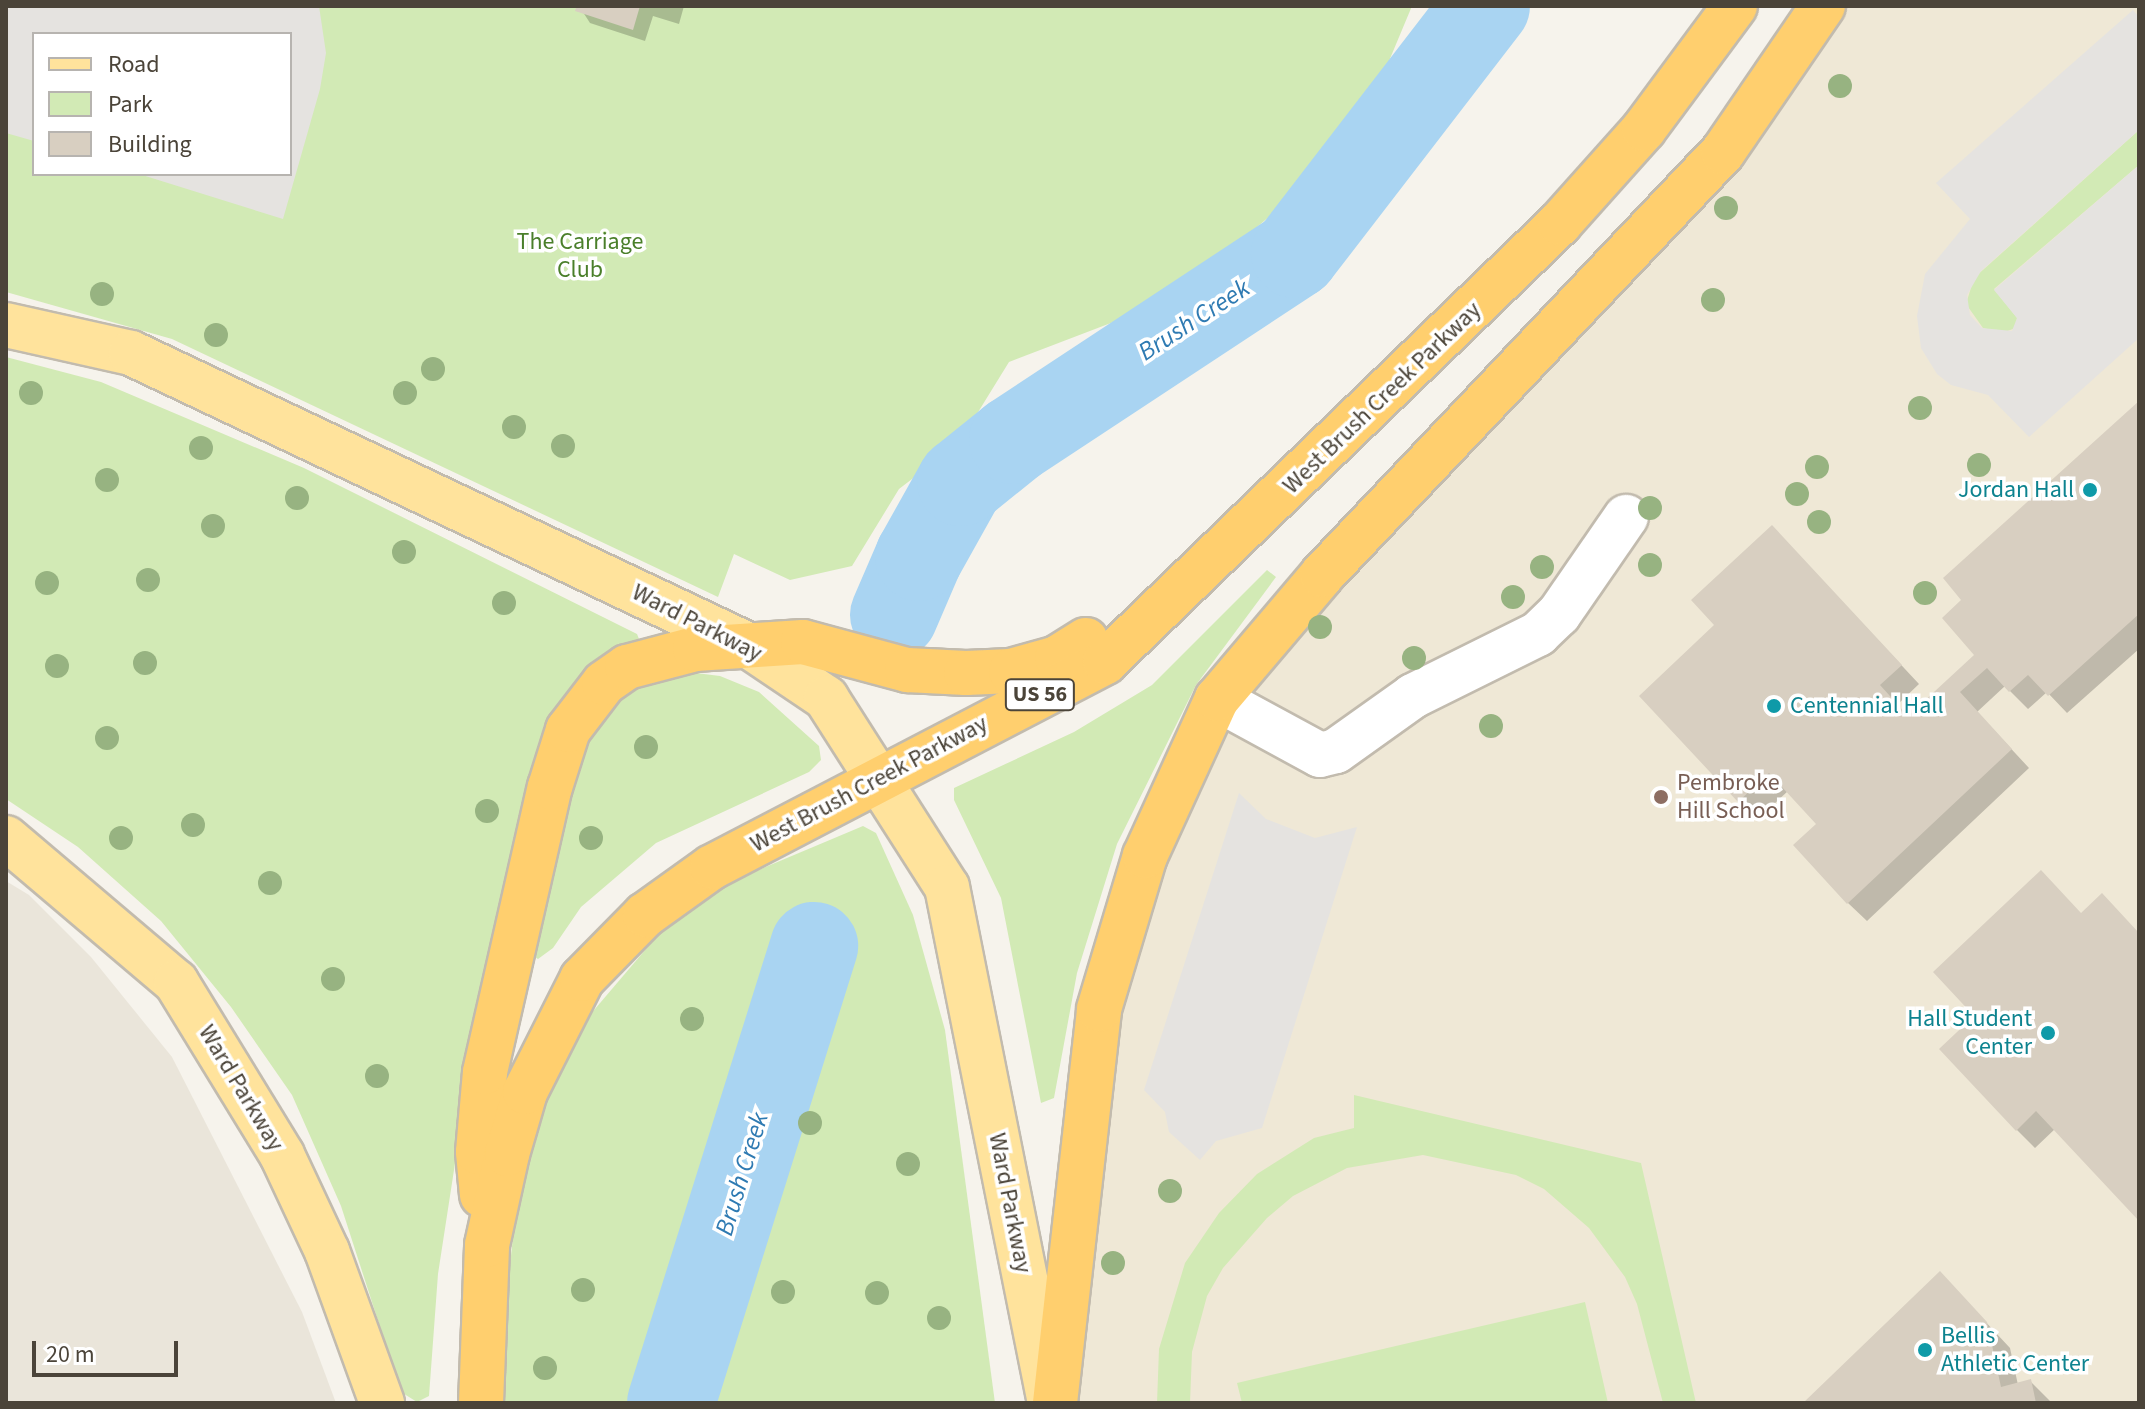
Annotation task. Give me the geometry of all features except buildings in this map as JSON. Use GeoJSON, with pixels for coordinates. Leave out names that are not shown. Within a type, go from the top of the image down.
{"type":"FeatureCollection","features":[{"type":"Feature","properties":{"kind":"highway","name":"West Brush Creek Parkway"},"geometry":{"type":"LineString","coordinates":[[481,1403],[487,1245],[525,1092],[582,979],[645,915],[712,867],[1105,662],[1406,376],[1560,223],[1644,129],[1735,6]]}},
{"type":"Feature","properties":{"kind":"highway"},"geometry":{"type":"LineString","coordinates":[[1052,1403],[1099,1009],[1145,856],[1217,699],[1322,575],[1723,152],[1823,6]]}},
{"type":"Feature","properties":{"kind":"highway"},"geometry":{"type":"LineString","coordinates":[[487,1245],[478,1152],[485,1072],[568,730],[604,683],[627,667],[661,655],[746,644],[803,642],[907,670],[966,673],[1011,671],[1057,658],[1132,609],[1309,427],[1406,376]]}},
{"type":"Feature","properties":{"kind":"main road","name":"Ward Parkway"},"geometry":{"type":"LineString","coordinates":[[6,325],[131,353],[746,644],[826,698],[880,777],[947,887],[1052,1403]]}},
{"type":"Feature","properties":{"kind":"main road","name":"Ward Parkway"},"geometry":{"type":"LineString","coordinates":[[6,838],[176,982],[282,1155],[327,1251],[382,1403]]}},
{"type":"Feature","properties":{"kind":"lane"},"geometry":{"type":"LineString","coordinates":[[1217,699],[1320,755],[1336,751],[1413,696],[1538,634],[1559,614],[1626,517]]}},
{"type":"Feature","properties":{"kind":"shaded area"},"geometry":{"type":"Polygon","coordinates":[[[6,6],[319,6],[326,53],[320,89],[283,219],[145,176],[292,176],[292,32],[32,32],[32,140],[6,133],[6,6]]]}},
{"type":"Feature","properties":{"kind":"shaded area","name":"Pembroke Hill School"},"geometry":{"type":"Polygon","coordinates":[[[1823,6],[2139,6],[2139,1403],[1055,1403],[1119,1009],[1217,699],[1823,6]]]}},
{"type":"Feature","properties":{"kind":"shaded area"},"geometry":{"type":"Polygon","coordinates":[[[2133,10],[2139,17],[2139,130],[1981,271],[1967,295],[1970,315],[1982,328],[2012,331],[2017,318],[1994,290],[2139,165],[2139,338],[2029,437],[1988,395],[1951,385],[1937,374],[1921,348],[1917,316],[1925,274],[1970,219],[1936,183],[2133,10]]]}},
{"type":"Feature","properties":{"kind":"shaded area"},"geometry":{"type":"Polygon","coordinates":[[[1239,793],[1266,819],[1315,838],[1357,827],[1262,1128],[1216,1141],[1200,1160],[1169,1132],[1165,1112],[1144,1090],[1239,793]]]}},
{"type":"Feature","properties":{"kind":"shaded area"},"geometry":{"type":"Polygon","coordinates":[[[6,881],[29,895],[91,957],[172,1057],[302,1312],[336,1403],[6,1403],[6,881]]]}},
{"type":"Feature","properties":{"kind":"green space","name":"The Carriage Club"},"geometry":{"type":"Polygon","coordinates":[[[6,6],[1412,6],[1389,61],[1270,216],[1171,300],[1009,362],[959,443],[899,489],[852,566],[790,580],[734,554],[718,597],[172,339],[6,292],[6,6]]]}},
{"type":"Feature","properties":{"kind":"green space"},"geometry":{"type":"Polygon","coordinates":[[[2139,130],[2139,165],[1994,289],[2017,318],[2016,328],[2001,333],[1983,328],[1966,304],[1974,278],[2139,130]]]}},
{"type":"Feature","properties":{"kind":"green space"},"geometry":{"type":"Polygon","coordinates":[[[6,357],[101,382],[304,468],[637,634],[641,644],[611,660],[464,1105],[438,1274],[429,1396],[417,1402],[401,1392],[341,1206],[292,1095],[231,1007],[161,921],[78,847],[6,799],[6,357]]]}},
{"type":"Feature","properties":{"kind":"green space"},"geometry":{"type":"Polygon","coordinates":[[[1267,570],[1276,577],[1196,685],[1117,844],[1077,973],[1054,1098],[1041,1103],[1001,898],[954,800],[954,788],[1074,732],[1152,685],[1267,570]]]}},
{"type":"Feature","properties":{"kind":"green space"},"geometry":{"type":"Polygon","coordinates":[[[688,672],[720,676],[759,692],[819,746],[821,760],[809,772],[656,843],[581,907],[553,948],[538,959],[529,953],[579,750],[618,693],[649,678],[688,672]]]}},
{"type":"Feature","properties":{"kind":"green space"},"geometry":{"type":"Polygon","coordinates":[[[863,826],[876,833],[913,915],[945,1030],[995,1403],[505,1403],[504,1324],[516,1207],[545,1102],[589,1016],[663,929],[735,880],[863,826]]]}},
{"type":"Feature","properties":{"kind":"green space"},"geometry":{"type":"Polygon","coordinates":[[[1354,1095],[1641,1163],[1696,1403],[1663,1403],[1637,1304],[1625,1277],[1589,1228],[1544,1189],[1516,1175],[1423,1155],[1347,1168],[1293,1196],[1267,1218],[1223,1268],[1207,1296],[1192,1352],[1190,1403],[1157,1403],[1159,1349],[1185,1263],[1219,1213],[1257,1174],[1314,1138],[1354,1128],[1354,1095]]]}},
{"type":"Feature","properties":{"kind":"green space"},"geometry":{"type":"Polygon","coordinates":[[[1585,1302],[1608,1403],[1242,1403],[1237,1383],[1585,1302]]]}},
{"type":"Feature","properties":{"kind":"waterway","name":"Brush Creek"},"geometry":{"type":"LineString","coordinates":[[894,615],[919,557],[961,482],[1013,440],[1295,254],[1486,6]]}},
{"type":"Feature","properties":{"kind":"waterway","name":"Brush Creek"},"geometry":{"type":"LineString","coordinates":[[671,1403],[814,946]]}},
{"type":"Feature","properties":{"kind":"place","name":"Jordan Hall"},"geometry":{"type":"Point","coordinates":[2090,490]}},
{"type":"Feature","properties":{"kind":"place","name":"Centennial Hall"},"geometry":{"type":"Point","coordinates":[1774,706]}},
{"type":"Feature","properties":{"kind":"place","name":"Pembroke Hill School"},"geometry":{"type":"Point","coordinates":[1661,797]}},
{"type":"Feature","properties":{"kind":"place","name":"Hall Student Center"},"geometry":{"type":"Point","coordinates":[2048,1033]}},
{"type":"Feature","properties":{"kind":"place","name":"Bellis Athletic Center"},"geometry":{"type":"Point","coordinates":[1925,1350]}}]}
